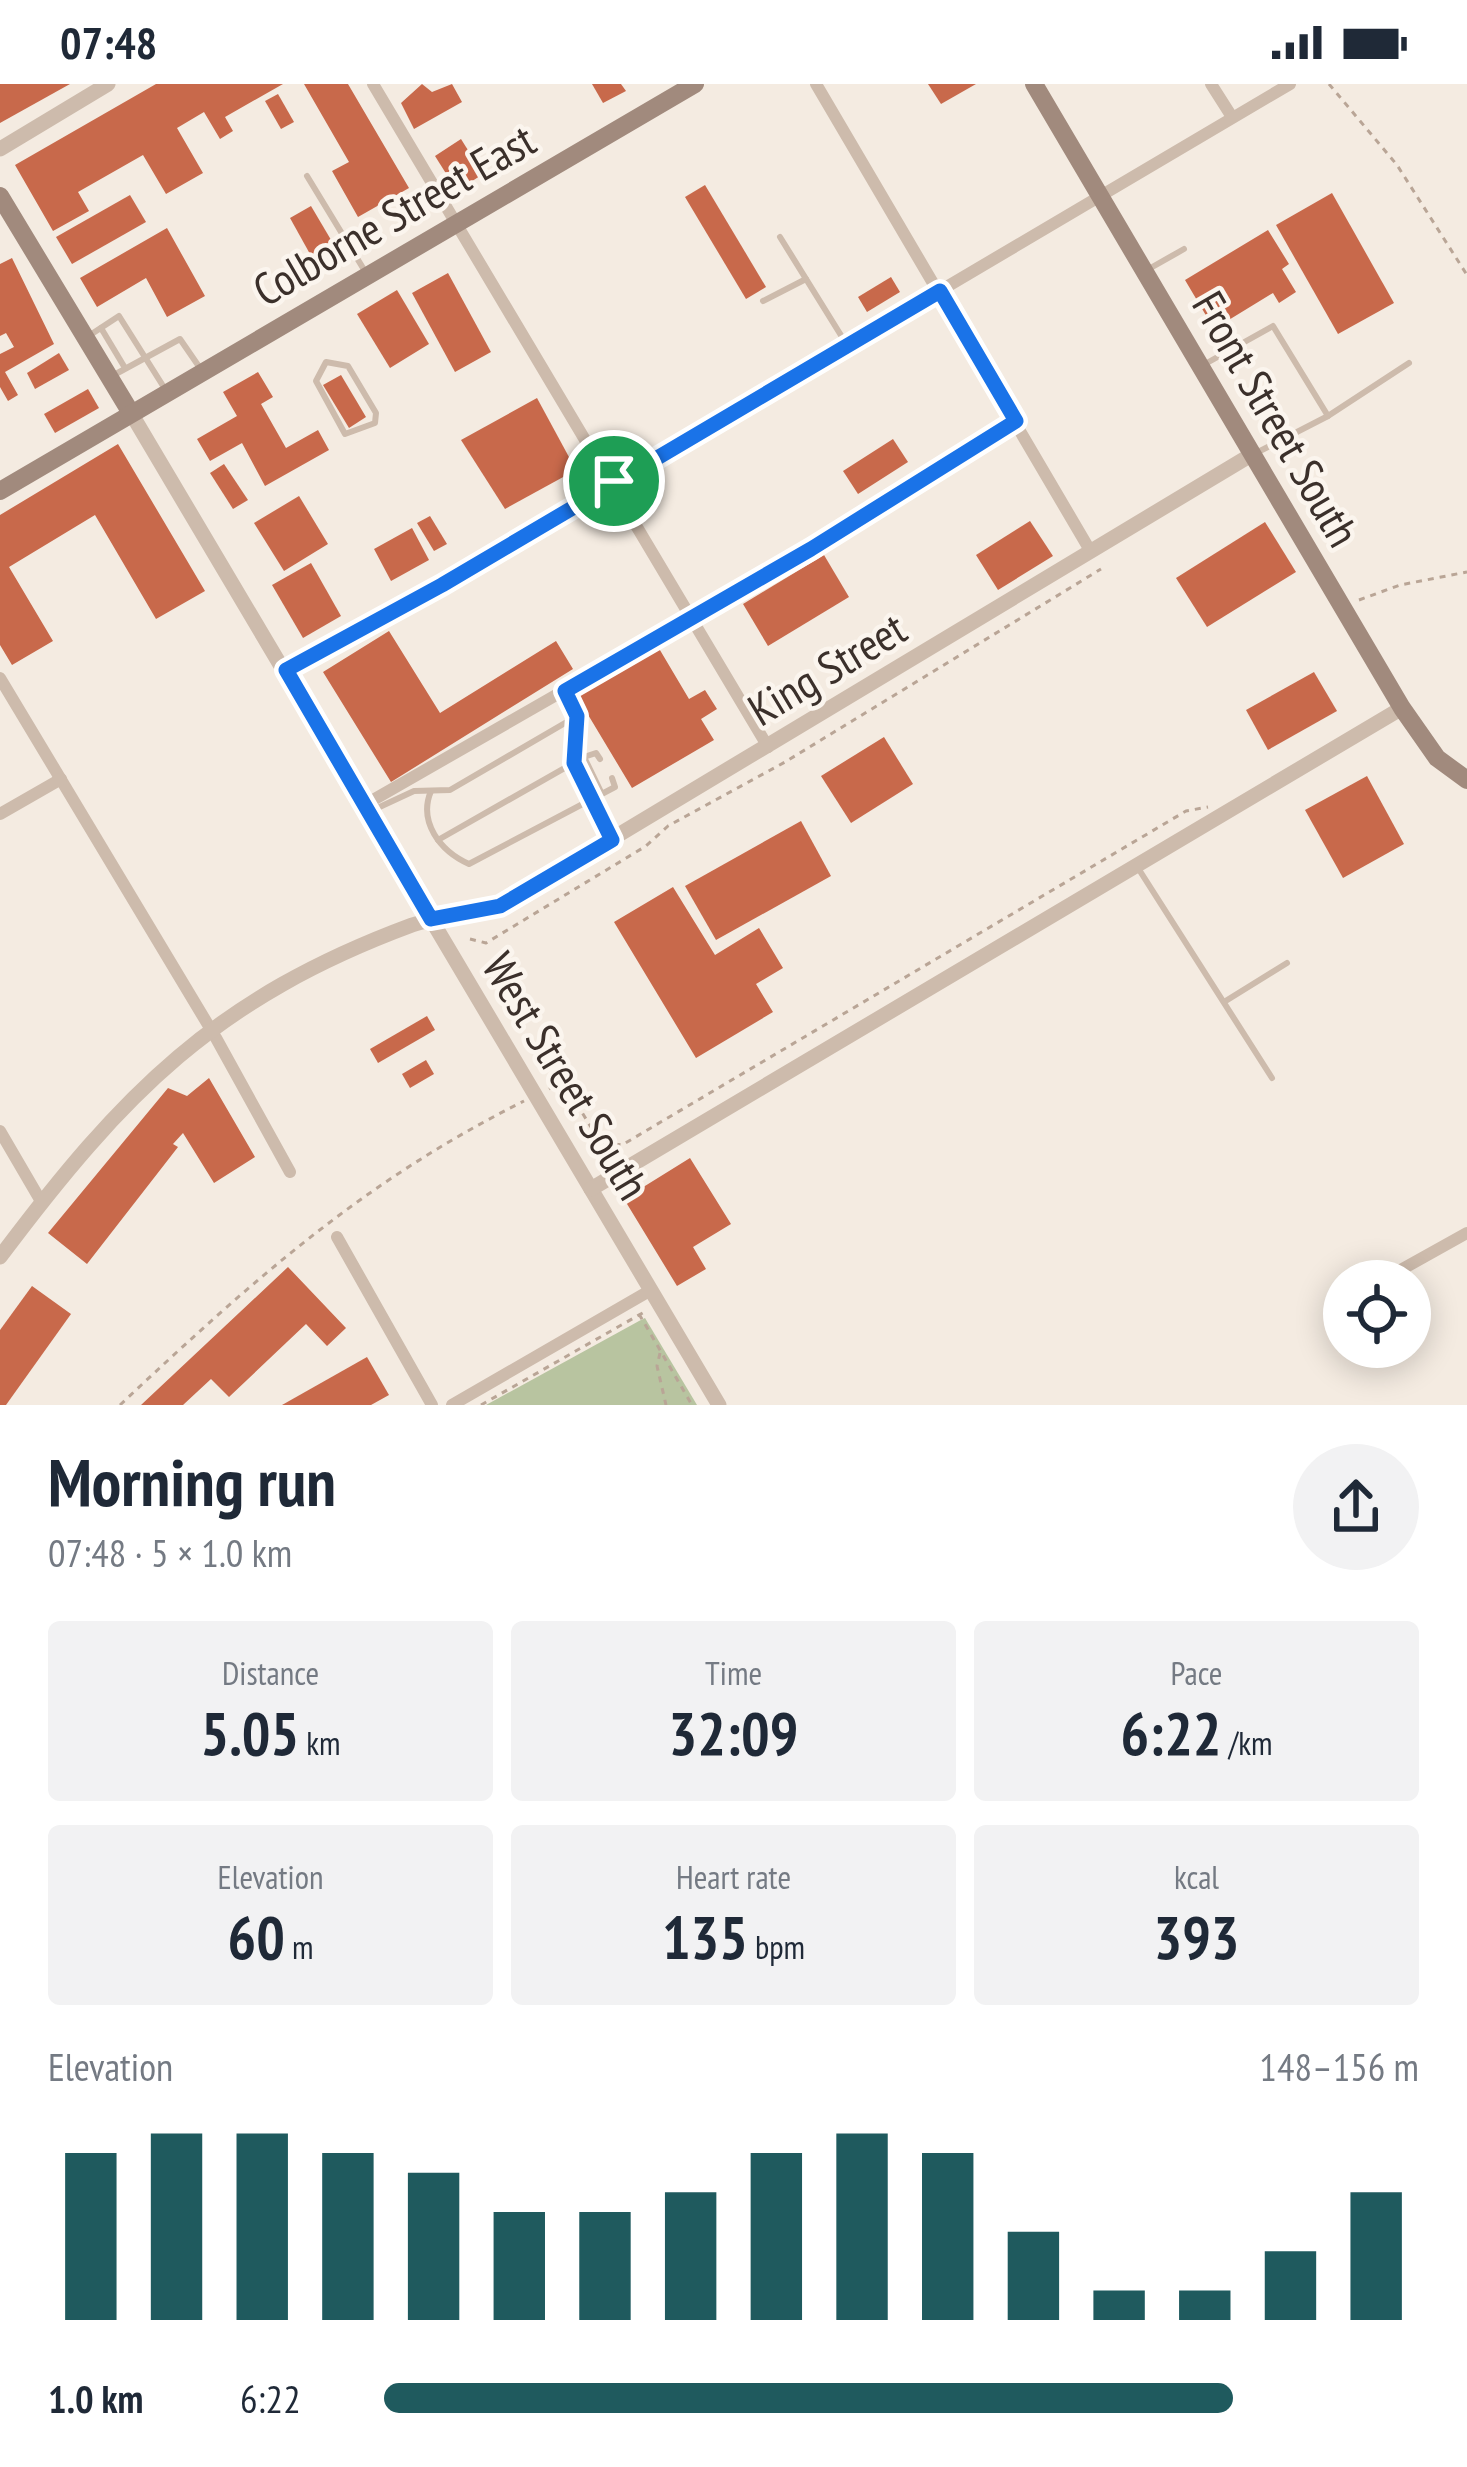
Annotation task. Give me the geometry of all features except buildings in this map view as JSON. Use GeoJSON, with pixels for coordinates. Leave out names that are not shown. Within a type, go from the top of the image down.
{"type":"FeatureCollection","features":[{"type":"Feature","properties":{"kind":"main road","name":"Colborne Street East"},"geometry":{"type":"LineString","coordinates":[[0,491],[695,84]]}},
{"type":"Feature","properties":{"kind":"main road","name":"Front Street South"},"geometry":{"type":"LineString","coordinates":[[1034,84],[1402,708],[1437,758],[1467,779]]}},
{"type":"Feature","properties":{"kind":"main road"},"geometry":{"type":"LineString","coordinates":[[0,196],[93,333],[117,373],[131,412]]}},
{"type":"Feature","properties":{"kind":"street"},"geometry":{"type":"LineString","coordinates":[[0,149],[108,84]]}},
{"type":"Feature","properties":{"kind":"street"},"geometry":{"type":"LineString","coordinates":[[373,84],[614,481],[768,747]]}},
{"type":"Feature","properties":{"kind":"street"},"geometry":{"type":"LineString","coordinates":[[817,84],[1091,552]]}},
{"type":"Feature","properties":{"kind":"street"},"geometry":{"type":"LineString","coordinates":[[1211,84],[1232,117]]}},
{"type":"Feature","properties":{"kind":"street"},"geometry":{"type":"LineString","coordinates":[[286,670],[442,585],[1291,84]]}},
{"type":"Feature","properties":{"kind":"street","name":"West Street South"},"geometry":{"type":"LineString","coordinates":[[131,412],[719,1405]]}},
{"type":"Feature","properties":{"kind":"street"},"geometry":{"type":"LineString","coordinates":[[368,807],[811,549],[1016,421]]}},
{"type":"Feature","properties":{"kind":"street","name":"King Street"},"geometry":{"type":"LineString","coordinates":[[0,1257],[114,1113],[210,1027],[322,962],[431,919],[500,906],[1251,455]]}},
{"type":"Feature","properties":{"kind":"street"},"geometry":{"type":"LineString","coordinates":[[0,677],[210,1027],[290,1172]]}},
{"type":"Feature","properties":{"kind":"street"},"geometry":{"type":"LineString","coordinates":[[591,1189],[1402,708]]}},
{"type":"Feature","properties":{"kind":"street"},"geometry":{"type":"LineString","coordinates":[[0,814],[61,779]]}},
{"type":"Feature","properties":{"kind":"street"},"geometry":{"type":"LineString","coordinates":[[0,1131],[43,1203]]}},
{"type":"Feature","properties":{"kind":"street"},"geometry":{"type":"LineString","coordinates":[[1419,1260],[1467,1233]]}},
{"type":"Feature","properties":{"kind":"street"},"geometry":{"type":"LineString","coordinates":[[337,1237],[432,1405]]}},
{"type":"Feature","properties":{"kind":"street"},"geometry":{"type":"LineString","coordinates":[[452,1405],[655,1297]]}},
{"type":"Feature","properties":{"kind":"lane"},"geometry":{"type":"LineString","coordinates":[[307,176],[368,276]]}},
{"type":"Feature","properties":{"kind":"lane"},"geometry":{"type":"LineString","coordinates":[[780,237],[847,345]]}},
{"type":"Feature","properties":{"kind":"lane"},"geometry":{"type":"LineString","coordinates":[[1144,272],[1184,249]]}},
{"type":"Feature","properties":{"kind":"lane"},"geometry":{"type":"LineString","coordinates":[[763,301],[806,279]]}},
{"type":"Feature","properties":{"kind":"lane"},"geometry":{"type":"LineString","coordinates":[[93,333],[119,316],[167,392]]}},
{"type":"Feature","properties":{"kind":"lane"},"geometry":{"type":"LineString","coordinates":[[1200,368],[1273,326],[1328,416]]}},
{"type":"Feature","properties":{"kind":"lane"},"geometry":{"type":"LineString","coordinates":[[117,373],[180,340],[202,372]]}},
{"type":"Feature","properties":{"kind":"lane"},"geometry":{"type":"LineString","coordinates":[[326,362],[348,366],[376,413],[375,423],[345,434],[316,381],[326,362]]}},
{"type":"Feature","properties":{"kind":"lane"},"geometry":{"type":"LineString","coordinates":[[1251,455],[1328,416],[1409,363]]}},
{"type":"Feature","properties":{"kind":"lane"},"geometry":{"type":"LineString","coordinates":[[565,691],[577,716],[574,763],[612,840]]}},
{"type":"Feature","properties":{"kind":"lane"},"geometry":{"type":"LineString","coordinates":[[368,807],[404,794],[450,790],[577,716]]}},
{"type":"Feature","properties":{"kind":"lane"},"geometry":{"type":"LineString","coordinates":[[438,840],[574,763],[596,753],[600,759]]}},
{"type":"Feature","properties":{"kind":"lane"},"geometry":{"type":"LineString","coordinates":[[584,758],[602,794]]}},
{"type":"Feature","properties":{"kind":"lane"},"geometry":{"type":"LineString","coordinates":[[420,773],[431,791]]}},
{"type":"Feature","properties":{"kind":"lane"},"geometry":{"type":"LineString","coordinates":[[431,791],[424,806],[438,840],[469,864],[616,787],[612,778]]}},
{"type":"Feature","properties":{"kind":"lane"},"geometry":{"type":"LineString","coordinates":[[1136,866],[1272,1078]]}},
{"type":"Feature","properties":{"kind":"lane"},"geometry":{"type":"LineString","coordinates":[[1224,1002],[1287,963]]}},
{"type":"Feature","properties":{"kind":"path"},"geometry":{"type":"LineString","coordinates":[[1329,84],[1397,165],[1467,275]]}},
{"type":"Feature","properties":{"kind":"path"},"geometry":{"type":"LineString","coordinates":[[470,939],[486,943],[646,846],[668,826],[769,771],[1101,568]]}},
{"type":"Feature","properties":{"kind":"path"},"geometry":{"type":"LineString","coordinates":[[1341,607],[1400,585],[1467,572]]}},
{"type":"Feature","properties":{"kind":"path"},"geometry":{"type":"LineString","coordinates":[[120,1405],[240,1292],[374,1185],[556,1084],[572,1096],[600,1142],[622,1145],[1186,811],[1207,807],[1227,812]]}},
{"type":"Feature","properties":{"kind":"path"},"geometry":{"type":"LineString","coordinates":[[481,1405],[639,1314],[655,1297]]}},
{"type":"Feature","properties":{"kind":"path"},"geometry":{"type":"LineString","coordinates":[[639,1314],[692,1405]]}},
{"type":"Feature","properties":{"kind":"path"},"geometry":{"type":"LineString","coordinates":[[661,1352],[657,1366],[666,1405]]}},
{"type":"Feature","properties":{"kind":"green space"},"geometry":{"type":"Polygon","coordinates":[[[645,1318],[697,1405],[486,1405],[639,1321],[645,1318]]]}},
{"type":"Feature","properties":{"kind":"route"},"geometry":{"type":"LineString","coordinates":[[940,291],[1016,421],[811,549],[565,691],[577,716],[574,763],[612,840],[500,906],[431,919],[286,670],[442,585],[614,481],[940,291]]}}]}
